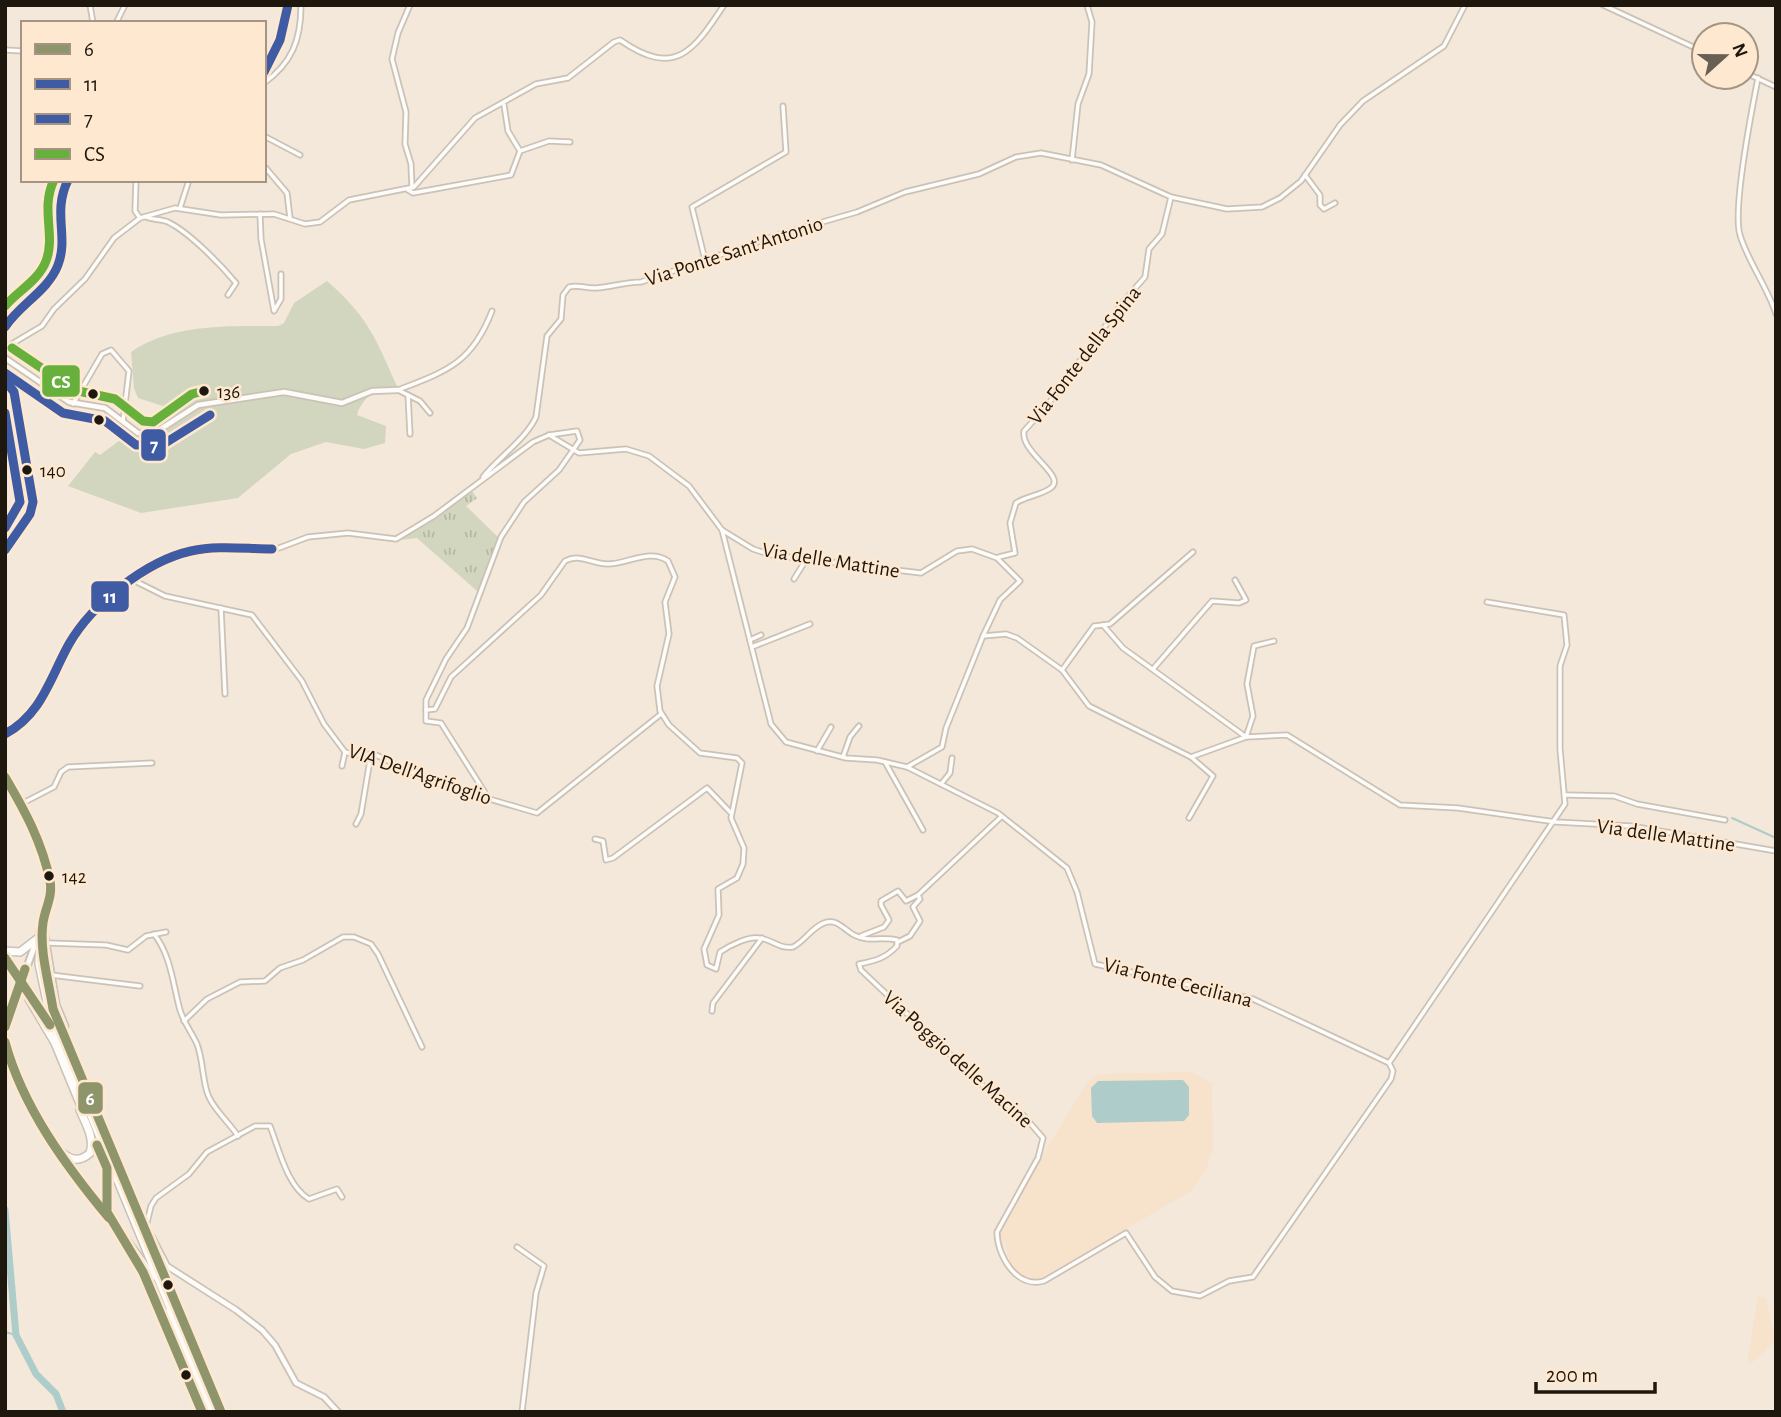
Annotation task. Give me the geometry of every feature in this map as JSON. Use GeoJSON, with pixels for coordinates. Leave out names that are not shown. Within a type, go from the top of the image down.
{"type":"FeatureCollection","features":[{"type":"Feature","properties":{"kind":"highway"},"geometry":{"type":"LineString","coordinates":[[40,931],[20,952],[6,954],[69,1069],[211,1412]]}},
{"type":"Feature","properties":{"kind":"highway"},"geometry":{"type":"LineString","coordinates":[[40,931],[39,964],[45,1002],[93,1146],[90,1153],[77,1160],[70,1160],[61,1152]]}},
{"type":"Feature","properties":{"kind":"highway"},"geometry":{"type":"LineString","coordinates":[[5,966],[31,997]]}},
{"type":"Feature","properties":{"kind":"highway"},"geometry":{"type":"LineString","coordinates":[[109,1167],[127,1183]]}},
{"type":"Feature","properties":{"kind":"highway"},"geometry":{"type":"LineString","coordinates":[[109,1167],[107,1212],[152,1277]]}},
{"type":"Feature","properties":{"kind":"highway"},"geometry":{"type":"LineString","coordinates":[[109,1167],[152,1277],[211,1412]]}},
{"type":"Feature","properties":{"kind":"main road"},"geometry":{"type":"LineString","coordinates":[[266,68],[280,40],[288,5]]}},
{"type":"Feature","properties":{"kind":"main road"},"geometry":{"type":"LineString","coordinates":[[5,327],[18,308],[50,278],[60,253],[58,201],[67,182]]}},
{"type":"Feature","properties":{"kind":"main road"},"geometry":{"type":"LineString","coordinates":[[5,360],[73,404],[105,408],[138,433],[153,434],[198,405],[284,393],[342,403],[372,391],[398,390]]}},
{"type":"Feature","properties":{"kind":"main road"},"geometry":{"type":"LineString","coordinates":[[5,380],[14,391],[33,502],[26,521],[5,550]]}},
{"type":"Feature","properties":{"kind":"main road"},"geometry":{"type":"LineString","coordinates":[[5,777],[38,837],[50,881],[51,898],[5,1028]]}},
{"type":"Feature","properties":{"kind":"main road"},"geometry":{"type":"LineString","coordinates":[[40,931],[53,1009],[221,1412]]}},
{"type":"Feature","properties":{"kind":"main road"},"geometry":{"type":"LineString","coordinates":[[5,1041],[12,1066],[61,1152],[111,1221],[143,1272],[202,1412]]}},
{"type":"Feature","properties":{"kind":"main road"},"geometry":{"type":"LineString","coordinates":[[147,1233],[152,1237],[167,1266],[236,1310],[268,1336],[296,1383],[324,1397],[338,1412]]}},
{"type":"Feature","properties":{"kind":"street"},"geometry":{"type":"LineString","coordinates":[[117,21],[125,5]]}},
{"type":"Feature","properties":{"kind":"street"},"geometry":{"type":"LineString","coordinates":[[266,81],[283,68],[295,48],[301,5]]}},
{"type":"Feature","properties":{"kind":"street"},"geometry":{"type":"LineString","coordinates":[[410,5],[398,33],[392,59],[406,112],[405,144],[411,164],[412,188]]}},
{"type":"Feature","properties":{"kind":"street"},"geometry":{"type":"LineString","coordinates":[[5,348],[42,326],[54,309],[85,279],[114,238],[140,218],[164,209],[180,208],[221,215],[260,214],[290,218],[305,224],[320,222],[349,200],[412,188],[471,122],[536,84],[568,78],[617,41],[660,59],[681,57],[698,43],[724,5]]}},
{"type":"Feature","properties":{"kind":"street"},"geometry":{"type":"LineString","coordinates":[[1072,159],[1078,104],[1089,74],[1092,22],[1087,5]]}},
{"type":"Feature","properties":{"kind":"street"},"geometry":{"type":"LineString","coordinates":[[1171,197],[1227,209],[1255,208],[1280,198],[1306,175],[1340,125],[1363,102],[1444,46],[1465,5]]}},
{"type":"Feature","properties":{"kind":"street"},"geometry":{"type":"LineString","coordinates":[[1603,5],[1690,45]]}},
{"type":"Feature","properties":{"kind":"street"},"geometry":{"type":"LineString","coordinates":[[1760,79],[1776,87]]}},
{"type":"Feature","properties":{"kind":"street"},"geometry":{"type":"LineString","coordinates":[[1756,91],[1738,232],[1768,289],[1776,314]]}},
{"type":"Feature","properties":{"kind":"street"},"geometry":{"type":"LineString","coordinates":[[503,105],[508,131],[520,151]]}},
{"type":"Feature","properties":{"kind":"street"},"geometry":{"type":"LineString","coordinates":[[705,260],[692,208],[786,152],[783,106]]}},
{"type":"Feature","properties":{"kind":"street"},"geometry":{"type":"LineString","coordinates":[[266,136],[300,156]]}},
{"type":"Feature","properties":{"kind":"street"},"geometry":{"type":"LineString","coordinates":[[520,151],[549,141],[570,142]]}},
{"type":"Feature","properties":{"kind":"street"},"geometry":{"type":"LineString","coordinates":[[406,189],[417,193],[511,175],[520,151]]}},
{"type":"Feature","properties":{"kind":"street","name":"Via Ponte Sant'Antonio"},"geometry":{"type":"LineString","coordinates":[[479,482],[515,441],[530,429],[536,417],[547,336],[561,319],[563,295],[569,286],[578,284],[594,289],[622,282],[641,282],[857,212],[905,192],[979,174],[1016,157],[1041,153],[1101,165],[1171,197]]}},
{"type":"Feature","properties":{"kind":"street"},"geometry":{"type":"LineString","coordinates":[[266,168],[287,193],[290,218]]}},
{"type":"Feature","properties":{"kind":"street"},"geometry":{"type":"LineString","coordinates":[[1306,175],[1320,195],[1320,205],[1324,209],[1335,203]]}},
{"type":"Feature","properties":{"kind":"street"},"geometry":{"type":"LineString","coordinates":[[50,278],[56,249],[46,217],[54,182]]}},
{"type":"Feature","properties":{"kind":"street"},"geometry":{"type":"LineString","coordinates":[[136,182],[135,211],[140,218]]}},
{"type":"Feature","properties":{"kind":"street"},"geometry":{"type":"LineString","coordinates":[[180,208],[188,182]]}},
{"type":"Feature","properties":{"kind":"street","name":"Via Fonte della Spina"},"geometry":{"type":"LineString","coordinates":[[997,558],[1015,553],[1010,523],[1016,503],[1052,487],[1055,481],[1054,475],[1028,449],[1024,441],[1024,431],[1046,407],[1123,302],[1145,277],[1149,249],[1162,234],[1171,197]]}},
{"type":"Feature","properties":{"kind":"street"},"geometry":{"type":"LineString","coordinates":[[260,214],[261,239],[271,281],[271,307],[274,311],[281,299],[281,274]]}},
{"type":"Feature","properties":{"kind":"street"},"geometry":{"type":"LineString","coordinates":[[146,216],[167,222],[178,229],[227,273],[236,283],[228,295]]}},
{"type":"Feature","properties":{"kind":"street"},"geometry":{"type":"LineString","coordinates":[[398,390],[432,377],[468,354],[480,341],[492,311]]}},
{"type":"Feature","properties":{"kind":"street"},"geometry":{"type":"LineString","coordinates":[[73,404],[102,354],[115,351],[129,371],[123,421]]}},
{"type":"Feature","properties":{"kind":"street"},"geometry":{"type":"LineString","coordinates":[[398,390],[420,401],[430,413]]}},
{"type":"Feature","properties":{"kind":"street"},"geometry":{"type":"LineString","coordinates":[[408,396],[410,434]]}},
{"type":"Feature","properties":{"kind":"street"},"geometry":{"type":"LineString","coordinates":[[5,734],[30,718],[77,631],[135,580],[159,565],[194,551],[279,548],[308,537],[348,533],[396,539],[434,516],[549,435],[577,431],[581,438],[559,470],[524,502],[505,530],[467,628],[446,659],[426,700],[426,721],[441,723],[489,799]]}},
{"type":"Feature","properties":{"kind":"street","name":"Via delle Mattine"},"geometry":{"type":"LineString","coordinates":[[549,435],[574,447],[579,453],[626,449],[649,456],[689,486],[722,530],[753,549],[771,555],[921,573],[957,551],[972,549],[997,558]]}},
{"type":"Feature","properties":{"kind":"street","name":"Via Fonte Ceciliana"},"geometry":{"type":"LineString","coordinates":[[722,530],[771,724],[786,742],[843,757],[907,767],[986,806],[1067,868],[1077,892],[1095,964],[1253,999],[1390,1063]]}},
{"type":"Feature","properties":{"kind":"street"},"geometry":{"type":"LineString","coordinates":[[1062,670],[1094,626],[1110,624],[1193,552]]}},
{"type":"Feature","properties":{"kind":"street"},"geometry":{"type":"LineString","coordinates":[[426,710],[435,709],[447,683],[461,667],[484,651],[541,596],[565,561],[576,557],[613,564],[657,556],[671,564],[675,577],[665,602],[669,634],[656,694],[661,714],[700,753],[741,761],[743,766],[731,813],[731,821],[744,848],[743,864],[737,878],[718,889],[719,915],[704,949],[707,965],[715,970],[723,949],[749,939],[762,938],[776,946],[789,947],[829,922],[838,923],[859,937],[896,939],[898,942]]}},
{"type":"Feature","properties":{"kind":"street"},"geometry":{"type":"LineString","coordinates":[[794,579],[804,563],[804,558]]}},
{"type":"Feature","properties":{"kind":"street"},"geometry":{"type":"LineString","coordinates":[[907,767],[942,747],[946,728],[983,636],[1000,600],[1020,581],[997,558]]}},
{"type":"Feature","properties":{"kind":"street","name":"VIA Dell'Agrifoglio"},"geometry":{"type":"LineString","coordinates":[[135,580],[165,596],[246,612],[262,625],[302,681],[324,724],[345,752],[371,754],[432,782],[537,813],[661,714]]}},
{"type":"Feature","properties":{"kind":"street"},"geometry":{"type":"LineString","coordinates":[[1153,669],[1212,601],[1239,603],[1246,600],[1235,580]]}},
{"type":"Feature","properties":{"kind":"street"},"geometry":{"type":"LineString","coordinates":[[1390,1063],[1556,822],[1566,795],[1560,749],[1560,666],[1567,645],[1564,615],[1486,601]]}},
{"type":"Feature","properties":{"kind":"street"},"geometry":{"type":"LineString","coordinates":[[221,608],[225,694]]}},
{"type":"Feature","properties":{"kind":"street"},"geometry":{"type":"LineString","coordinates":[[752,647],[810,624]]}},
{"type":"Feature","properties":{"kind":"street"},"geometry":{"type":"LineString","coordinates":[[1103,625],[1122,648],[1247,737],[1252,716],[1247,684],[1254,646],[1274,641]]}},
{"type":"Feature","properties":{"kind":"street"},"geometry":{"type":"LineString","coordinates":[[983,636],[1006,634],[1017,638],[1062,670],[1088,706],[1191,757],[1213,776],[1189,818]]}},
{"type":"Feature","properties":{"kind":"street"},"geometry":{"type":"LineString","coordinates":[[750,640],[761,635]]}},
{"type":"Feature","properties":{"kind":"street"},"geometry":{"type":"LineString","coordinates":[[843,757],[850,737],[859,726]]}},
{"type":"Feature","properties":{"kind":"street"},"geometry":{"type":"LineString","coordinates":[[817,751],[831,727]]}},
{"type":"Feature","properties":{"kind":"street","name":"Via delle Mattine"},"geometry":{"type":"LineString","coordinates":[[1191,757],[1247,737],[1287,736],[1400,805],[1458,808],[1556,822],[1632,826],[1776,851]]}},
{"type":"Feature","properties":{"kind":"street"},"geometry":{"type":"LineString","coordinates":[[342,766],[345,752]]}},
{"type":"Feature","properties":{"kind":"street","name":"VIA Dell'Agrifoglio"},"geometry":{"type":"LineString","coordinates":[[356,824],[362,814],[371,754]]}},
{"type":"Feature","properties":{"kind":"street"},"geometry":{"type":"LineString","coordinates":[[941,784],[950,773],[952,758]]}},
{"type":"Feature","properties":{"kind":"street"},"geometry":{"type":"LineString","coordinates":[[885,762],[923,830]]}},
{"type":"Feature","properties":{"kind":"street"},"geometry":{"type":"LineString","coordinates":[[21,804],[54,787],[61,772],[68,767],[152,763]]}},
{"type":"Feature","properties":{"kind":"street"},"geometry":{"type":"LineString","coordinates":[[595,839],[603,841],[606,860],[613,859],[707,788],[731,813]]}},
{"type":"Feature","properties":{"kind":"street","name":"Via delle Mattine"},"geometry":{"type":"LineString","coordinates":[[1566,795],[1614,796],[1637,804],[1725,820]]}},
{"type":"Feature","properties":{"kind":"street"},"geometry":{"type":"LineString","coordinates":[[859,937],[884,928],[889,920],[881,905],[885,898],[898,891],[906,901],[918,895],[1001,817]]}},
{"type":"Feature","properties":{"kind":"street","name":"Via Poggio delle Macine"},"geometry":{"type":"LineString","coordinates":[[918,895],[920,899],[913,907],[920,921],[910,936],[898,942],[884,957],[859,964],[861,970],[996,1098],[1023,1115],[1043,1138],[1038,1158],[997,1232],[1006,1263],[1026,1281],[1044,1281],[1126,1233],[1156,1278],[1172,1291],[1200,1296],[1229,1281],[1253,1277],[1391,1079],[1393,1071],[1390,1063]]}},
{"type":"Feature","properties":{"kind":"street"},"geometry":{"type":"LineString","coordinates":[[40,931],[48,943],[57,1004],[66,1026]]}},
{"type":"Feature","properties":{"kind":"street"},"geometry":{"type":"LineString","coordinates":[[48,943],[106,945],[128,950],[146,936],[166,932]]}},
{"type":"Feature","properties":{"kind":"street"},"geometry":{"type":"LineString","coordinates":[[155,934],[161,942],[184,1021],[197,1045],[205,1072],[206,1091],[238,1136]]}},
{"type":"Feature","properties":{"kind":"street"},"geometry":{"type":"LineString","coordinates":[[184,1021],[207,999],[240,982],[265,981],[281,968],[303,960],[343,937],[354,937],[371,944],[378,954],[422,1048]]}},
{"type":"Feature","properties":{"kind":"street"},"geometry":{"type":"LineString","coordinates":[[712,1011],[713,1003],[762,938]]}},
{"type":"Feature","properties":{"kind":"street"},"geometry":{"type":"LineString","coordinates":[[51,975],[140,986]]}},
{"type":"Feature","properties":{"kind":"street"},"geometry":{"type":"LineString","coordinates":[[147,1233],[151,1206],[156,1198],[189,1174],[207,1152],[255,1126],[270,1126],[296,1187],[304,1197],[309,1199],[337,1189],[342,1197]]}},
{"type":"Feature","properties":{"kind":"street"},"geometry":{"type":"LineString","coordinates":[[517,1247],[544,1266],[536,1293],[522,1412]]}},
{"type":"Feature","properties":{"kind":"shaded area"},"geometry":{"type":"Polygon","coordinates":[[[1191,1072],[1212,1083],[1213,1149],[1207,1167],[1191,1191],[1040,1279],[1026,1279],[1010,1264],[1006,1246],[999,1239],[1004,1218],[1087,1083],[1099,1074],[1191,1072]]]}},
{"type":"Feature","properties":{"kind":"shaded area"},"geometry":{"type":"Polygon","coordinates":[[[1758,1296],[1766,1299],[1776,1341],[1750,1364],[1748,1359],[1758,1296]]]}},
{"type":"Feature","properties":{"kind":"green space"},"geometry":{"type":"Polygon","coordinates":[[[327,281],[352,306],[369,329],[397,386],[372,394],[363,402],[357,415],[386,426],[385,443],[364,449],[326,442],[291,454],[238,498],[141,513],[68,486],[95,452],[100,455],[127,435],[159,436],[174,414],[166,407],[138,398],[134,388],[131,352],[147,343],[183,331],[278,326],[284,323],[294,303],[327,281]]]}},
{"type":"Feature","properties":{"kind":"green space"},"geometry":{"type":"Polygon","coordinates":[[[472,491],[477,498],[466,506],[498,537],[481,587],[477,591],[417,538],[401,540],[472,491]]]}},
{"type":"Feature","properties":{"kind":"water"},"geometry":{"type":"Polygon","coordinates":[[[1183,1080],[1189,1087],[1189,1115],[1184,1121],[1097,1123],[1092,1116],[1091,1088],[1098,1081],[1183,1080]]]}},
{"type":"Feature","properties":{"kind":"waterway"},"geometry":{"type":"LineString","coordinates":[[1732,818],[1776,838]]}},
{"type":"Feature","properties":{"kind":"waterway"},"geometry":{"type":"LineString","coordinates":[[5,1210],[16,1335],[36,1374],[56,1394],[63,1412]]}},
{"type":"Feature","properties":{"kind":"waterway"},"geometry":{"type":"LineString","coordinates":[[5,1332],[16,1335]]}},
{"type":"Feature","properties":{"kind":"transit line","name":"11"},"geometry":{"type":"LineString","coordinates":[[266,68],[280,40],[288,5]]}},
{"type":"Feature","properties":{"kind":"transit line","name":"CS"},"geometry":{"type":"LineString","coordinates":[[5,306],[33,280],[46,261],[50,241],[48,201],[53,182]]}},
{"type":"Feature","properties":{"kind":"transit line","name":"11"},"geometry":{"type":"LineString","coordinates":[[5,327],[48,282],[58,265],[62,244],[61,203],[67,182]]}},
{"type":"Feature","properties":{"kind":"transit line","name":"CS"},"geometry":{"type":"LineString","coordinates":[[12,348],[74,390],[115,399],[143,421],[153,422],[192,394],[204,391]]}},
{"type":"Feature","properties":{"kind":"transit line","name":"7"},"geometry":{"type":"LineString","coordinates":[[5,373],[63,413],[105,421],[136,445],[162,445],[210,415]]}},
{"type":"Feature","properties":{"kind":"transit line","name":"11"},"geometry":{"type":"LineString","coordinates":[[5,380],[14,392],[33,502],[30,514],[5,550]]}},
{"type":"Feature","properties":{"kind":"transit line","name":"7"},"geometry":{"type":"LineString","coordinates":[[5,413],[20,502],[5,528]]}},
{"type":"Feature","properties":{"kind":"transit line","name":"11"},"geometry":{"type":"LineString","coordinates":[[5,734],[18,726],[36,706],[69,644],[91,614],[139,574],[174,556],[201,549],[272,549]]}},
{"type":"Feature","properties":{"kind":"transit line","name":"6"},"geometry":{"type":"LineString","coordinates":[[5,777],[32,827],[50,881],[42,944],[53,1009],[221,1412]]}},
{"type":"Feature","properties":{"kind":"transit line","name":"6"},"geometry":{"type":"LineString","coordinates":[[5,958],[50,1025]]}},
{"type":"Feature","properties":{"kind":"transit line","name":"6"},"geometry":{"type":"LineString","coordinates":[[5,1027],[25,969]]}},
{"type":"Feature","properties":{"kind":"transit line","name":"6"},"geometry":{"type":"LineString","coordinates":[[5,1042],[34,1113],[62,1157],[109,1218]]}},
{"type":"Feature","properties":{"kind":"transit line","name":"6"},"geometry":{"type":"LineString","coordinates":[[97,1145],[107,1168],[107,1212],[143,1272],[202,1412]]}},
{"type":"Feature","properties":{"kind":"place","name":"136"},"geometry":{"type":"Point","coordinates":[204,391]}},
{"type":"Feature","properties":{"kind":"place","name":"140"},"geometry":{"type":"Point","coordinates":[27,470]}},
{"type":"Feature","properties":{"kind":"place","name":"142"},"geometry":{"type":"Point","coordinates":[49,876]}}]}
